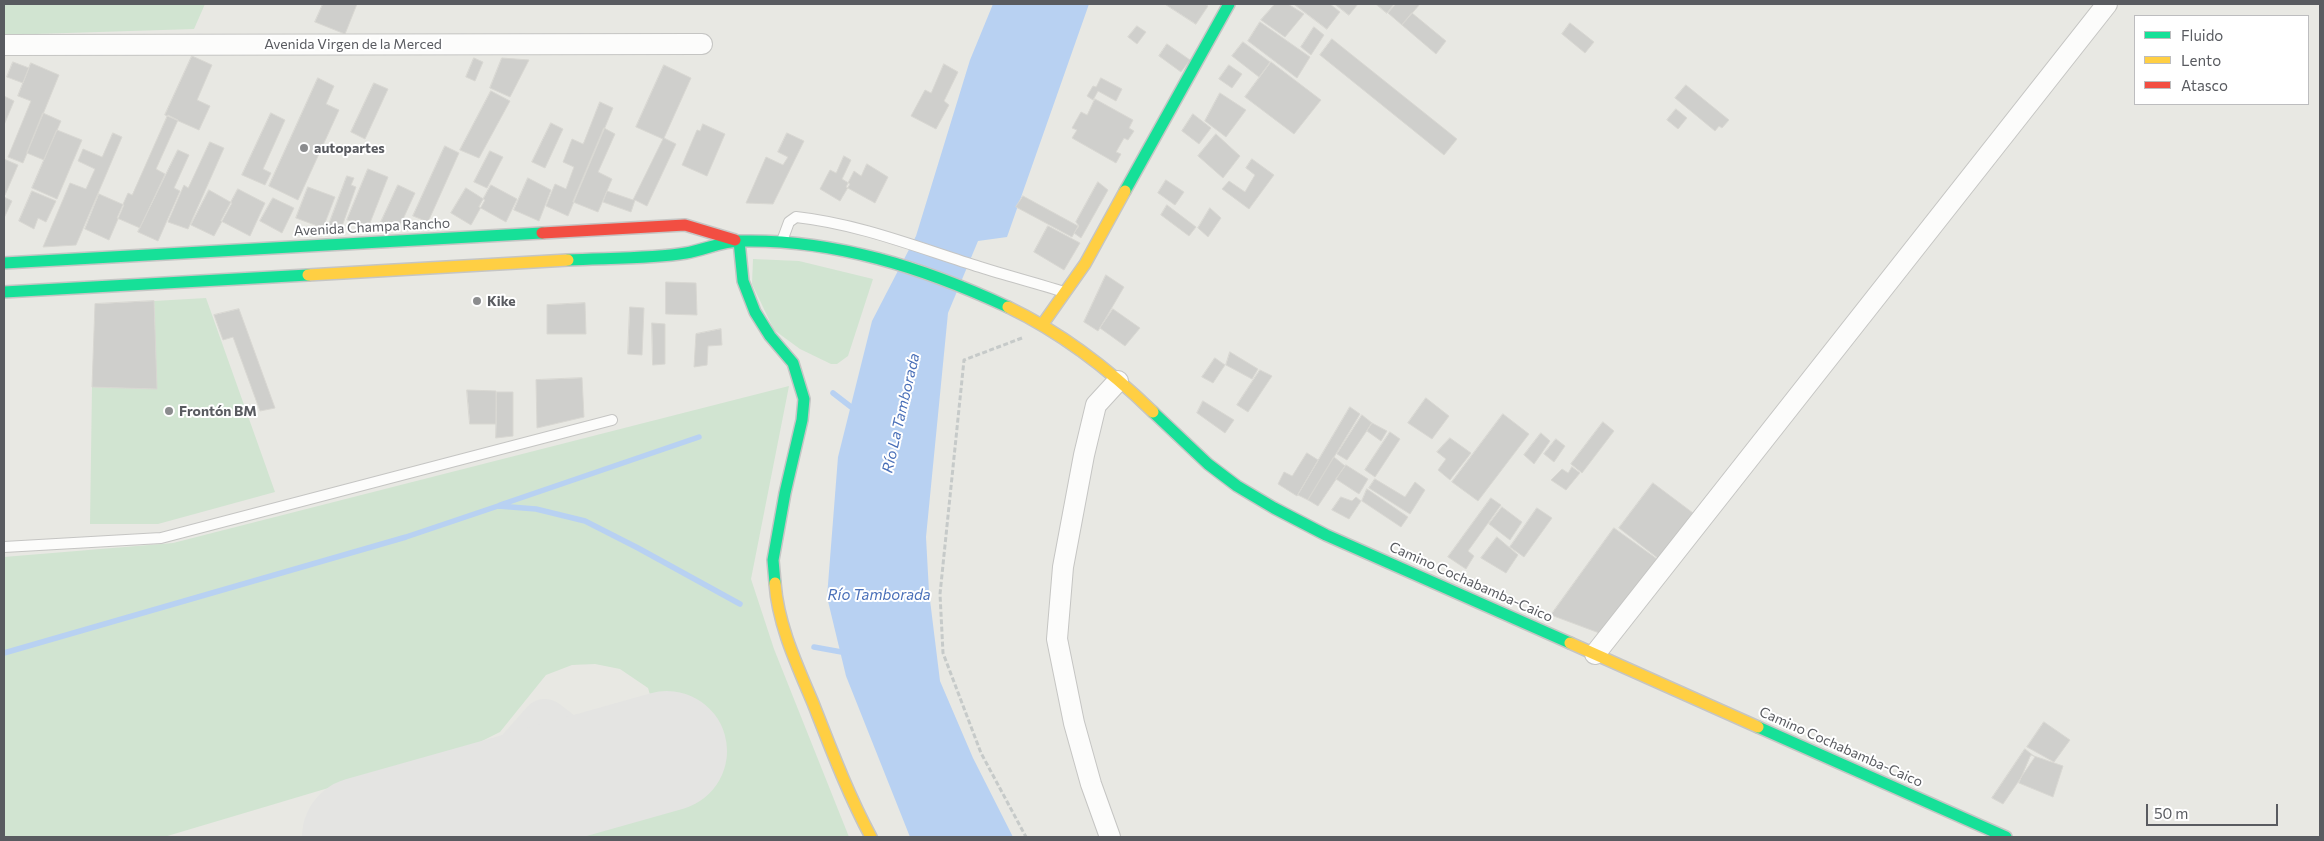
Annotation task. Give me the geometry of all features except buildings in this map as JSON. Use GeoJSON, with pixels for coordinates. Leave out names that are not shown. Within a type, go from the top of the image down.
{"type":"FeatureCollection","features":[{"type":"Feature","properties":{"kind":"main road"},"geometry":{"type":"LineString","coordinates":[[1042,325],[1084,264],[1229,4]]}},
{"type":"Feature","properties":{"kind":"main road","name":"Avenida Champa Rancho"},"geometry":{"type":"LineString","coordinates":[[10,277],[436,252],[685,226],[739,241]]}},
{"type":"Feature","properties":{"kind":"main road"},"geometry":{"type":"LineString","coordinates":[[739,241],[744,281],[755,312],[770,336],[793,363],[804,398],[802,420],[784,493],[773,560],[776,598],[787,640],[852,799],[871,837]]}},
{"type":"Feature","properties":{"kind":"main road","name":"Avenida Champa Rancho"},"geometry":{"type":"LineString","coordinates":[[10,277],[436,252],[685,253],[739,241],[781,242],[852,253],[898,264],[965,288]]}},
{"type":"Feature","properties":{"kind":"main road","name":"Camino Cochabamba-Caico"},"geometry":{"type":"LineString","coordinates":[[965,288],[1042,325],[1096,361],[1223,476],[1259,501],[1326,535],[2006,837]]}},
{"type":"Feature","properties":{"kind":"street"},"geometry":{"type":"LineString","coordinates":[[1595,654],[2107,4]]}},
{"type":"Feature","properties":{"kind":"street","name":"Avenida Virgen de la Merced"},"geometry":{"type":"LineString","coordinates":[[4,45],[702,44]]}},
{"type":"Feature","properties":{"kind":"street"},"geometry":{"type":"LineString","coordinates":[[1110,837],[1091,784],[1074,723],[1056,639],[1064,567],[1084,455],[1096,405],[1118,381]]}},
{"type":"Feature","properties":{"kind":"lane"},"geometry":{"type":"LineString","coordinates":[[781,242],[789,222],[796,217],[821,220],[900,240],[1065,293]]}},
{"type":"Feature","properties":{"kind":"lane"},"geometry":{"type":"LineString","coordinates":[[4,547],[161,538],[612,420]]}},
{"type":"Feature","properties":{"kind":"path"},"geometry":{"type":"LineString","coordinates":[[1026,837],[981,753],[943,654],[940,594],[964,360],[1017,341],[1042,325]]}},
{"type":"Feature","properties":{"kind":"green space"},"geometry":{"type":"Polygon","coordinates":[[[4,4],[205,4],[194,29],[4,35],[4,4]]]}},
{"type":"Feature","properties":{"kind":"green space"},"geometry":{"type":"Polygon","coordinates":[[[753,259],[799,261],[873,279],[848,356],[837,364],[831,364],[800,349],[774,330],[752,284],[753,259]]]}},
{"type":"Feature","properties":{"kind":"green space","name":"Frontón BM"},"geometry":{"type":"Polygon","coordinates":[[[206,298],[275,492],[158,524],[90,524],[92,387],[156,389],[154,301],[206,298]]]}},
{"type":"Feature","properties":{"kind":"green space"},"geometry":{"type":"Polygon","coordinates":[[[789,386],[751,579],[774,649],[849,837],[578,837],[683,806],[648,688],[620,669],[595,664],[572,665],[546,675],[500,732],[476,744],[164,837],[4,837],[4,557],[173,543],[789,386]]]}},
{"type":"Feature","properties":{"kind":"water","name":"Río Tamborada"},"geometry":{"type":"Polygon","coordinates":[[[993,4],[1089,4],[1007,237],[978,241],[948,313],[926,537],[929,592],[940,681],[973,758],[1013,837],[910,837],[846,676],[827,597],[838,457],[872,321],[916,236],[970,60],[993,4]]]}},
{"type":"Feature","properties":{"kind":"waterway"},"geometry":{"type":"LineString","coordinates":[[833,393],[855,410]]}},
{"type":"Feature","properties":{"kind":"waterway"},"geometry":{"type":"LineString","coordinates":[[500,505],[699,437]]}},
{"type":"Feature","properties":{"kind":"waterway"},"geometry":{"type":"LineString","coordinates":[[4,653],[406,537],[498,506],[536,509],[585,521],[740,604]]}},
{"type":"Feature","properties":{"kind":"waterway"},"geometry":{"type":"LineString","coordinates":[[814,647],[847,653]]}},
{"type":"Feature","properties":{"kind":"taxiway"},"geometry":{"type":"LineString","coordinates":[[444,813],[480,796],[545,723],[567,740]]}},
{"type":"Feature","properties":{"kind":"runway"},"geometry":{"type":"LineString","coordinates":[[362,837],[667,751]]}},
{"type":"Feature","properties":{"kind":"traffic: fast"},"geometry":{"type":"LineString","coordinates":[[1125,191],[1229,4]]}},
{"type":"Feature","properties":{"kind":"traffic: fast"},"geometry":{"type":"LineString","coordinates":[[4,263],[542,233]]}},
{"type":"Feature","properties":{"kind":"traffic: fast"},"geometry":{"type":"LineString","coordinates":[[568,260],[672,255],[693,252],[734,241],[811,245],[845,251],[911,268],[1008,307]]}},
{"type":"Feature","properties":{"kind":"traffic: fast"},"geometry":{"type":"LineString","coordinates":[[739,241],[743,281],[755,312],[770,336],[793,363],[804,399],[802,420],[785,493],[773,560],[775,583]]}},
{"type":"Feature","properties":{"kind":"traffic: fast"},"geometry":{"type":"LineString","coordinates":[[4,292],[308,275]]}},
{"type":"Feature","properties":{"kind":"traffic: fast"},"geometry":{"type":"LineString","coordinates":[[1153,412],[1208,464],[1237,486],[1274,508],[1326,535],[1570,643]]}},
{"type":"Feature","properties":{"kind":"traffic: fast"},"geometry":{"type":"LineString","coordinates":[[1758,727],[2006,837]]}},
{"type":"Feature","properties":{"kind":"traffic: slow"},"geometry":{"type":"LineString","coordinates":[[1042,325],[1085,264],[1125,191]]}},
{"type":"Feature","properties":{"kind":"traffic: slow"},"geometry":{"type":"LineString","coordinates":[[308,275],[568,260]]}},
{"type":"Feature","properties":{"kind":"traffic: slow"},"geometry":{"type":"LineString","coordinates":[[1008,307],[1047,328],[1085,354],[1153,412]]}},
{"type":"Feature","properties":{"kind":"traffic: slow"},"geometry":{"type":"LineString","coordinates":[[775,583],[780,614],[795,659],[847,788],[871,837]]}},
{"type":"Feature","properties":{"kind":"traffic: slow"},"geometry":{"type":"LineString","coordinates":[[1570,643],[1758,727]]}},
{"type":"Feature","properties":{"kind":"traffic: jam"},"geometry":{"type":"LineString","coordinates":[[542,233],[685,225],[735,240]]}},
{"type":"Feature","properties":{"kind":"place","name":"autopartes"},"geometry":{"type":"Point","coordinates":[304,148]}},
{"type":"Feature","properties":{"kind":"place","name":"Kike"},"geometry":{"type":"Point","coordinates":[477,301]}},
{"type":"Feature","properties":{"kind":"place","name":"Frontón BM"},"geometry":{"type":"Point","coordinates":[169,411]}},
{"type":"Feature","properties":{"kind":"water label","name":"Río La Tamborada"},"geometry":{"type":"Point","coordinates":[901,413]}}]}
